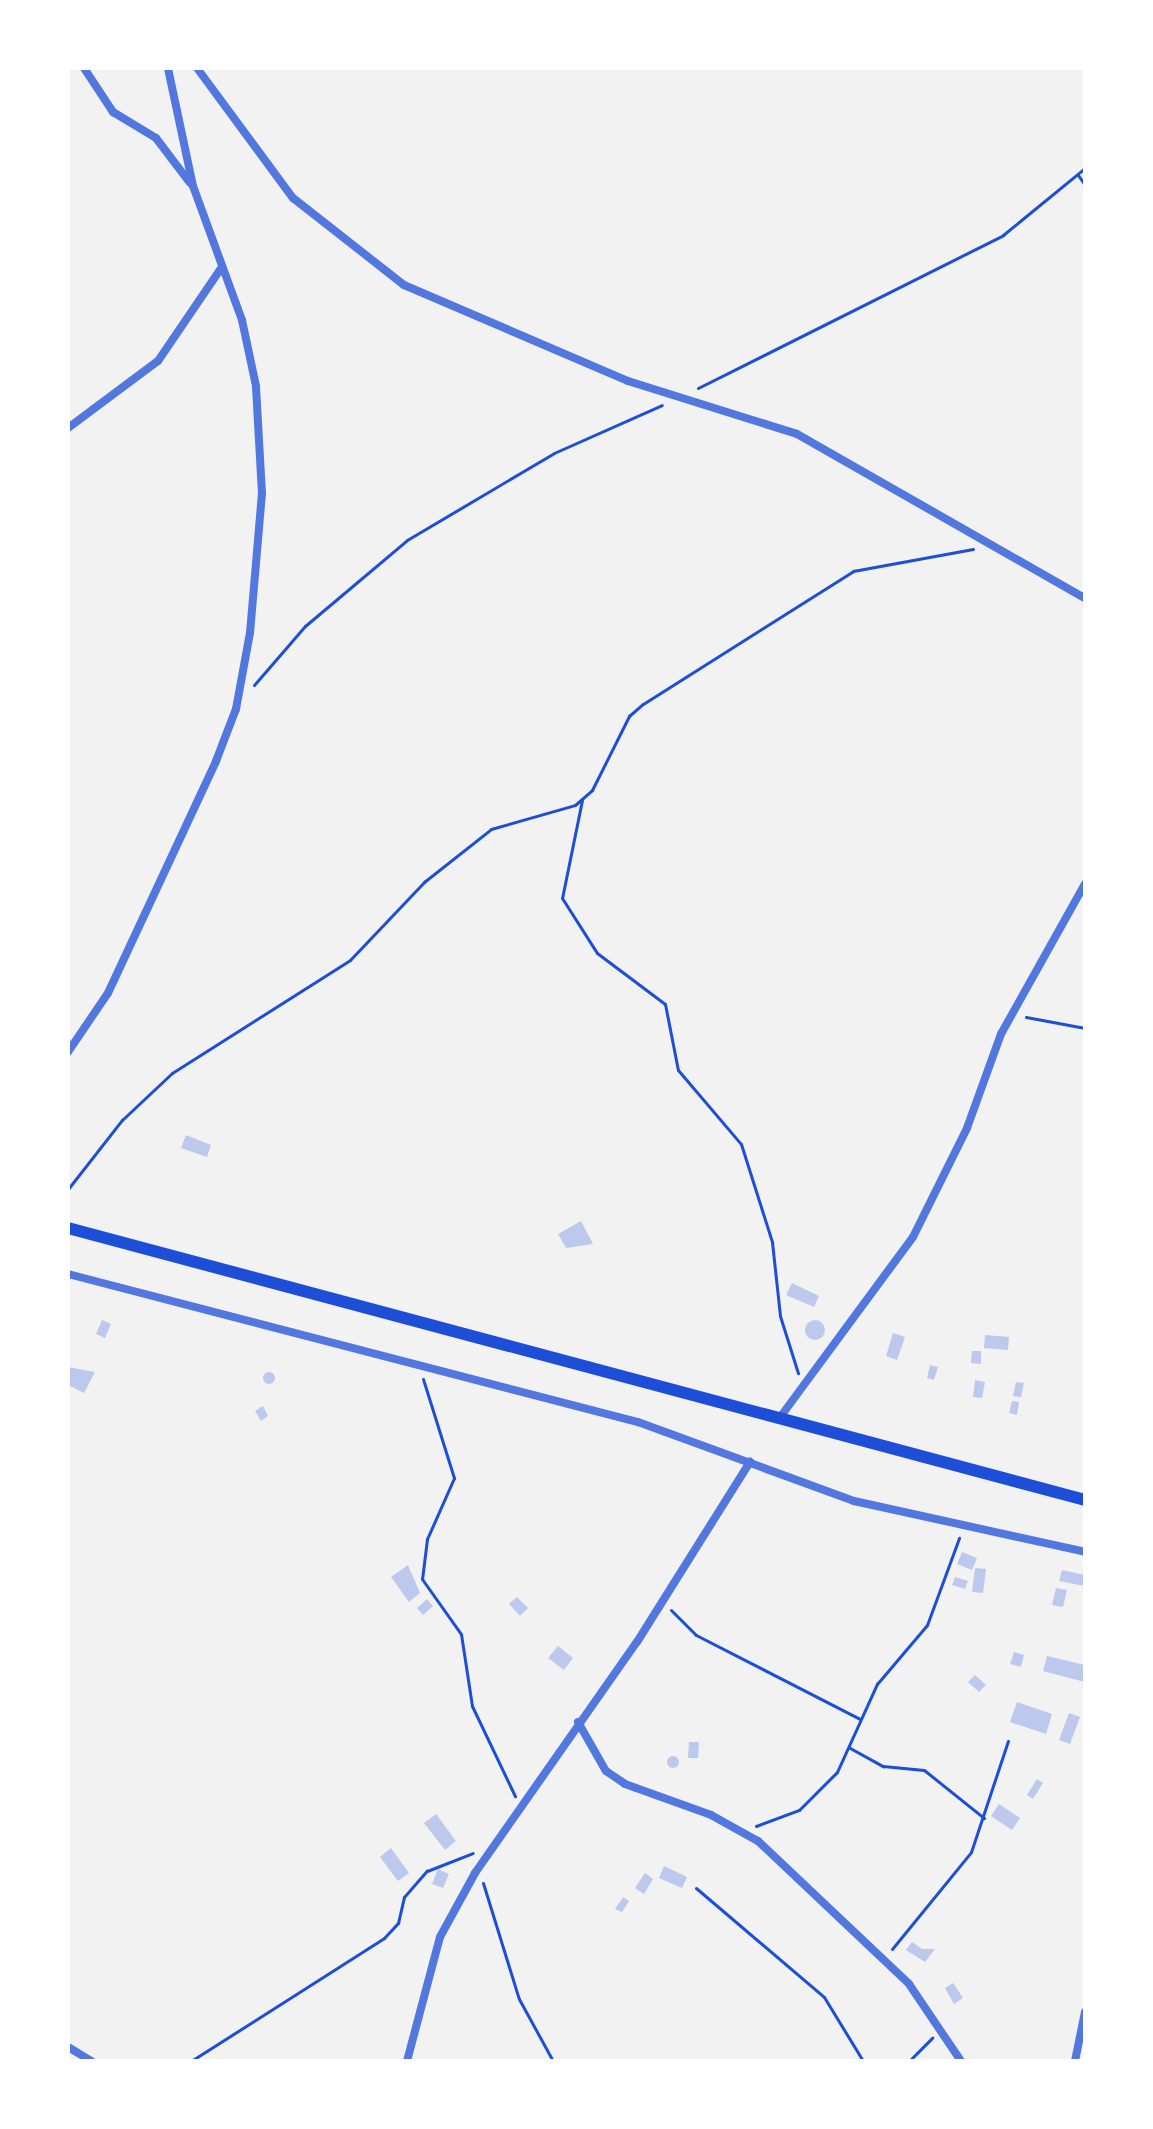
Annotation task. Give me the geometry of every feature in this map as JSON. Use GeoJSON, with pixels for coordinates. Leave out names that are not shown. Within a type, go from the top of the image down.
{"type":"FeatureCollection","features":[{"type":"Feature","properties":{"kind":"highway"},"geometry":{"type":"LineString","coordinates":[[68,1228],[781,1416],[1085,1500]]}},
{"type":"Feature","properties":{"kind":"street"},"geometry":{"type":"LineString","coordinates":[[84,68],[113,112],[156,138],[193,186]]}},
{"type":"Feature","properties":{"kind":"street"},"geometry":{"type":"LineString","coordinates":[[68,1052],[108,993],[236,709],[262,494],[256,386],[222,267],[193,186],[168,68]]}},
{"type":"Feature","properties":{"kind":"street"},"geometry":{"type":"LineString","coordinates":[[197,68],[274,177],[367,260],[428,299],[679,398],[797,434],[1085,598]]}},
{"type":"Feature","properties":{"kind":"street"},"geometry":{"type":"LineString","coordinates":[[68,428],[158,361],[222,267]]}},
{"type":"Feature","properties":{"kind":"street"},"geometry":{"type":"LineString","coordinates":[[781,1416],[913,1237],[1012,1014],[1085,884]]}},
{"type":"Feature","properties":{"kind":"street"},"geometry":{"type":"LineString","coordinates":[[68,1274],[638,1422],[854,1501],[1085,1552]]}},
{"type":"Feature","properties":{"kind":"street"},"geometry":{"type":"LineString","coordinates":[[407,2061],[440,1937],[479,1866],[663,1602],[750,1462]]}},
{"type":"Feature","properties":{"kind":"street"},"geometry":{"type":"LineString","coordinates":[[578,1722],[606,1771],[625,1784],[743,1832],[884,1958],[961,2061]]}},
{"type":"Feature","properties":{"kind":"street"},"geometry":{"type":"LineString","coordinates":[[1075,2061],[1085,2012]]}},
{"type":"Feature","properties":{"kind":"street"},"geometry":{"type":"LineString","coordinates":[[68,2047],[91,2061]]}},
{"type":"Feature","properties":{"kind":"path"},"geometry":{"type":"LineString","coordinates":[[236,709],[305,626],[407,540],[554,453],[679,398],[1003,235],[1085,168]]}},
{"type":"Feature","properties":{"kind":"path"},"geometry":{"type":"LineString","coordinates":[[1078,175],[1085,185]]}},
{"type":"Feature","properties":{"kind":"path"},"geometry":{"type":"LineString","coordinates":[[804,1388],[787,1347],[772,1242],[741,1144],[678,1070],[665,1004],[597,953],[562,898],[583,798],[629,716],[786,611],[853,571],[996,545]]}},
{"type":"Feature","properties":{"kind":"path"},"geometry":{"type":"LineString","coordinates":[[68,1189],[122,1120],[172,1073],[350,960],[424,882],[491,829],[583,798]]}},
{"type":"Feature","properties":{"kind":"path"},"geometry":{"type":"LineString","coordinates":[[1012,1014],[1085,1028]]}},
{"type":"Feature","properties":{"kind":"path"},"geometry":{"type":"LineString","coordinates":[[416,1365],[454,1478],[427,1539],[422,1579],[461,1634],[472,1706],[520,1805]]}},
{"type":"Feature","properties":{"kind":"path"},"geometry":{"type":"LineString","coordinates":[[743,1832],[814,1800],[850,1748],[877,1684],[927,1625],[953,1567],[961,1526]]}},
{"type":"Feature","properties":{"kind":"path"},"geometry":{"type":"LineString","coordinates":[[663,1602],[696,1635],[860,1719]]}},
{"type":"Feature","properties":{"kind":"path"},"geometry":{"type":"LineString","coordinates":[[884,1958],[953,1878],[984,1818],[1008,1741]]}},
{"type":"Feature","properties":{"kind":"path"},"geometry":{"type":"LineString","coordinates":[[850,1748],[883,1766],[924,1770],[984,1818]]}},
{"type":"Feature","properties":{"kind":"path"},"geometry":{"type":"LineString","coordinates":[[191,2061],[384,1938],[398,1923],[404,1897],[427,1871],[489,1852]]}},
{"type":"Feature","properties":{"kind":"path"},"geometry":{"type":"LineString","coordinates":[[479,1866],[509,1972],[553,2061]]}},
{"type":"Feature","properties":{"kind":"path"},"geometry":{"type":"LineString","coordinates":[[696,1888],[824,1997],[863,2061]]}},
{"type":"Feature","properties":{"kind":"path"},"geometry":{"type":"LineString","coordinates":[[909,2061],[943,2034]]}},
{"type":"Feature","properties":{"kind":"building"},"geometry":{"type":"Polygon","coordinates":[[[186,1135],[211,1145],[207,1157],[181,1148],[186,1135]]]}},
{"type":"Feature","properties":{"kind":"building"},"geometry":{"type":"Polygon","coordinates":[[[581,1221],[593,1244],[566,1248],[558,1234],[581,1221]]]}},
{"type":"Feature","properties":{"kind":"building"},"geometry":{"type":"Polygon","coordinates":[[[792,1283],[819,1296],[814,1307],[786,1295],[792,1283]]]}},
{"type":"Feature","properties":{"kind":"building"},"geometry":{"type":"Polygon","coordinates":[[[102,1320],[111,1324],[105,1338],[96,1334],[102,1320]]]}},
{"type":"Feature","properties":{"kind":"building"},"geometry":{"type":"Polygon","coordinates":[[[815,1320],[822,1323],[825,1330],[822,1337],[815,1340],[808,1337],[805,1330],[808,1323],[815,1320]]]}},
{"type":"Feature","properties":{"kind":"building"},"geometry":{"type":"Polygon","coordinates":[[[893,1333],[905,1337],[897,1360],[886,1356],[893,1333]]]}},
{"type":"Feature","properties":{"kind":"building"},"geometry":{"type":"Polygon","coordinates":[[[985,1335],[1009,1337],[1008,1350],[984,1348],[985,1335]]]}},
{"type":"Feature","properties":{"kind":"building"},"geometry":{"type":"Polygon","coordinates":[[[972,1351],[981,1351],[981,1364],[971,1363],[972,1351]]]}},
{"type":"Feature","properties":{"kind":"building"},"geometry":{"type":"Polygon","coordinates":[[[930,1365],[938,1367],[934,1380],[927,1378],[930,1365]]]}},
{"type":"Feature","properties":{"kind":"building"},"geometry":{"type":"Polygon","coordinates":[[[68,1367],[95,1372],[84,1393],[68,1385],[68,1367]]]}},
{"type":"Feature","properties":{"kind":"building"},"geometry":{"type":"Polygon","coordinates":[[[269,1372],[275,1378],[269,1384],[263,1378],[269,1372]]]}},
{"type":"Feature","properties":{"kind":"building"},"geometry":{"type":"Polygon","coordinates":[[[975,1380],[985,1382],[982,1398],[973,1397],[975,1380]]]}},
{"type":"Feature","properties":{"kind":"building"},"geometry":{"type":"Polygon","coordinates":[[[1016,1382],[1024,1383],[1021,1397],[1013,1396],[1016,1382]]]}},
{"type":"Feature","properties":{"kind":"building"},"geometry":{"type":"Polygon","coordinates":[[[1012,1401],[1019,1402],[1017,1415],[1009,1413],[1012,1401]]]}},
{"type":"Feature","properties":{"kind":"building"},"geometry":{"type":"Polygon","coordinates":[[[263,1406],[268,1416],[261,1421],[255,1411],[263,1406]]]}},
{"type":"Feature","properties":{"kind":"building"},"geometry":{"type":"Polygon","coordinates":[[[962,1552],[977,1558],[972,1570],[957,1564],[962,1552]]]}},
{"type":"Feature","properties":{"kind":"building"},"geometry":{"type":"Polygon","coordinates":[[[408,1565],[420,1593],[409,1602],[391,1577],[408,1565]]]}},
{"type":"Feature","properties":{"kind":"building"},"geometry":{"type":"Polygon","coordinates":[[[975,1568],[986,1569],[983,1593],[972,1592],[975,1568]]]}},
{"type":"Feature","properties":{"kind":"building"},"geometry":{"type":"Polygon","coordinates":[[[1062,1570],[1085,1575],[1085,1586],[1059,1581],[1062,1570]]]}},
{"type":"Feature","properties":{"kind":"building"},"geometry":{"type":"Polygon","coordinates":[[[955,1577],[968,1581],[965,1589],[952,1585],[955,1577]]]}},
{"type":"Feature","properties":{"kind":"building"},"geometry":{"type":"Polygon","coordinates":[[[1056,1588],[1067,1590],[1063,1607],[1052,1605],[1056,1588]]]}},
{"type":"Feature","properties":{"kind":"building"},"geometry":{"type":"Polygon","coordinates":[[[517,1597],[528,1608],[520,1616],[509,1604],[517,1597]]]}},
{"type":"Feature","properties":{"kind":"building"},"geometry":{"type":"Polygon","coordinates":[[[427,1599],[433,1606],[423,1615],[417,1608],[427,1599]]]}},
{"type":"Feature","properties":{"kind":"building"},"geometry":{"type":"Polygon","coordinates":[[[558,1646],[573,1658],[564,1670],[548,1658],[558,1646]]]}},
{"type":"Feature","properties":{"kind":"building"},"geometry":{"type":"Polygon","coordinates":[[[1014,1652],[1024,1655],[1021,1667],[1010,1664],[1014,1652]]]}},
{"type":"Feature","properties":{"kind":"building"},"geometry":{"type":"Polygon","coordinates":[[[1047,1656],[1085,1665],[1085,1682],[1043,1671],[1047,1656]]]}},
{"type":"Feature","properties":{"kind":"building"},"geometry":{"type":"Polygon","coordinates":[[[975,1675],[986,1685],[979,1692],[968,1682],[975,1675]]]}},
{"type":"Feature","properties":{"kind":"building"},"geometry":{"type":"Polygon","coordinates":[[[1017,1702],[1052,1714],[1046,1734],[1010,1722],[1017,1702]]]}},
{"type":"Feature","properties":{"kind":"building"},"geometry":{"type":"Polygon","coordinates":[[[1069,1713],[1080,1717],[1070,1744],[1059,1740],[1069,1713]]]}},
{"type":"Feature","properties":{"kind":"building"},"geometry":{"type":"Polygon","coordinates":[[[689,1742],[699,1742],[698,1758],[688,1758],[689,1742]]]}},
{"type":"Feature","properties":{"kind":"building"},"geometry":{"type":"Polygon","coordinates":[[[673,1756],[679,1762],[673,1768],[667,1762],[673,1756]]]}},
{"type":"Feature","properties":{"kind":"building"},"geometry":{"type":"Polygon","coordinates":[[[1037,1779],[1043,1783],[1033,1799],[1027,1795],[1037,1779]]]}},
{"type":"Feature","properties":{"kind":"building"},"geometry":{"type":"Polygon","coordinates":[[[999,1804],[1020,1818],[1012,1830],[991,1816],[999,1804]]]}},
{"type":"Feature","properties":{"kind":"building"},"geometry":{"type":"Polygon","coordinates":[[[436,1814],[456,1841],[445,1850],[424,1823],[436,1814]]]}},
{"type":"Feature","properties":{"kind":"building"},"geometry":{"type":"Polygon","coordinates":[[[391,1848],[409,1873],[398,1881],[380,1857],[391,1848]]]}},
{"type":"Feature","properties":{"kind":"building"},"geometry":{"type":"Polygon","coordinates":[[[664,1866],[687,1877],[682,1888],[659,1878],[664,1866]]]}},
{"type":"Feature","properties":{"kind":"building"},"geometry":{"type":"Polygon","coordinates":[[[438,1869],[449,1874],[443,1888],[432,1884],[438,1869]]]}},
{"type":"Feature","properties":{"kind":"building"},"geometry":{"type":"Polygon","coordinates":[[[645,1873],[653,1879],[644,1894],[635,1888],[645,1873]]]}},
{"type":"Feature","properties":{"kind":"building"},"geometry":{"type":"Polygon","coordinates":[[[623,1897],[629,1901],[622,1912],[615,1909],[623,1897]]]}},
{"type":"Feature","properties":{"kind":"building"},"geometry":{"type":"Polygon","coordinates":[[[912,1942],[922,1949],[935,1949],[925,1962],[906,1950],[912,1942]]]}},
{"type":"Feature","properties":{"kind":"building"},"geometry":{"type":"Polygon","coordinates":[[[953,1983],[963,1998],[954,2004],[945,1988],[953,1983]]]}}]}
